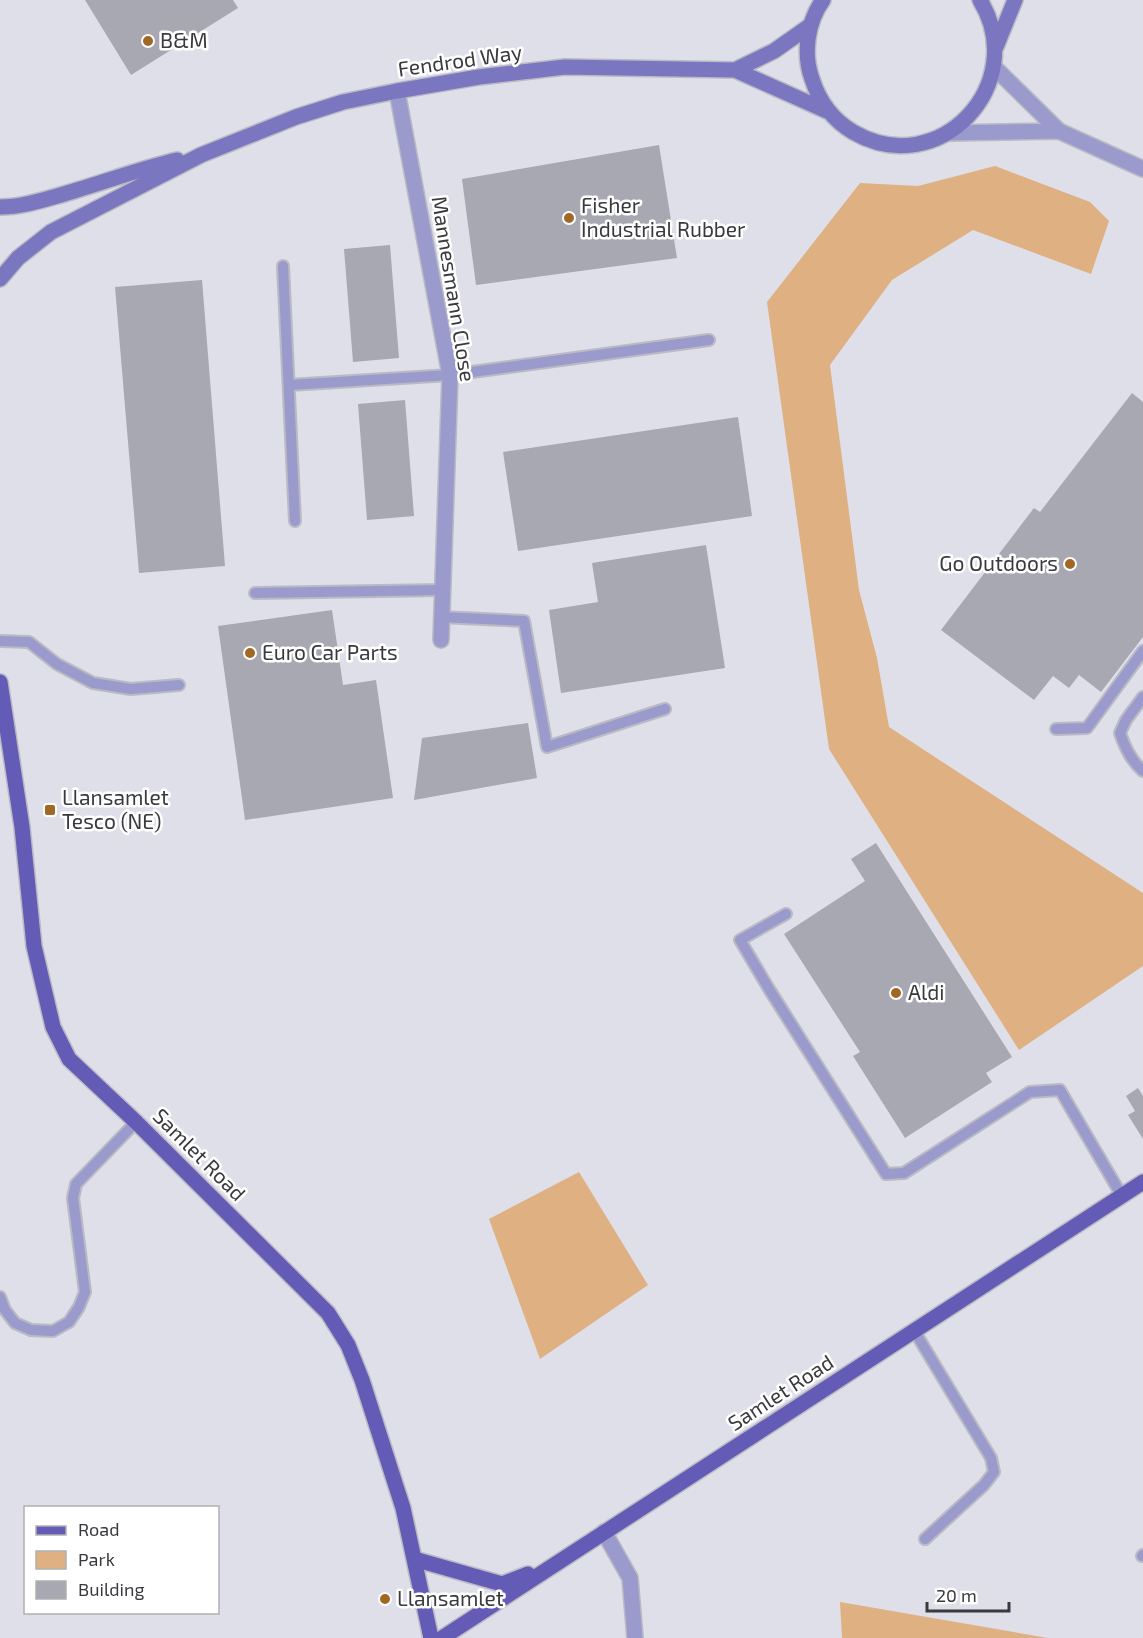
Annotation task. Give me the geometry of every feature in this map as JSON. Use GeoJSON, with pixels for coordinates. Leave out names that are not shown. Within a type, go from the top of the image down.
{"type":"FeatureCollection","features":[{"type":"Feature","properties":{"kind":"main road","name":"Samlet Road"},"geometry":{"type":"LineString","coordinates":[[0,682],[22,827],[34,946],[52,1027],[69,1059],[136,1122],[328,1313],[348,1345],[362,1380],[403,1509],[431,1638]]}},
{"type":"Feature","properties":{"kind":"main road","name":"Samlet Road"},"geometry":{"type":"LineString","coordinates":[[442,1638],[1143,1182]]}},
{"type":"Feature","properties":{"kind":"main road"},"geometry":{"type":"LineString","coordinates":[[414,1559],[502,1584],[557,1563]]}},
{"type":"Feature","properties":{"kind":"street"},"geometry":{"type":"LineString","coordinates":[[823,0],[811,25],[807,48],[809,70],[816,92],[829,112],[845,127],[864,138],[885,144],[906,145],[928,142],[948,133],[965,121],[978,105],[988,87],[994,67],[995,48],[993,28],[980,0]]}},
{"type":"Feature","properties":{"kind":"street"},"geometry":{"type":"LineString","coordinates":[[995,48],[1015,0]]}},
{"type":"Feature","properties":{"kind":"street","name":"Fendrod Way"},"geometry":{"type":"LineString","coordinates":[[735,70],[774,51],[811,25]]}},
{"type":"Feature","properties":{"kind":"street"},"geometry":{"type":"LineString","coordinates":[[994,67],[1059,130],[1143,169]]}},
{"type":"Feature","properties":{"kind":"street","name":"Fendrod Way"},"geometry":{"type":"LineString","coordinates":[[0,279],[18,258],[51,232],[201,155],[296,117],[343,102],[397,91],[479,77],[565,68],[735,70],[829,112]]}},
{"type":"Feature","properties":{"kind":"street","name":"Mannesmann Close"},"geometry":{"type":"LineString","coordinates":[[397,91],[450,375],[441,640]]}},
{"type":"Feature","properties":{"kind":"street"},"geometry":{"type":"LineString","coordinates":[[948,133],[1059,130]]}},
{"type":"Feature","properties":{"kind":"street","name":"Fendrod Way"},"geometry":{"type":"LineString","coordinates":[[0,207],[17,207],[149,167],[201,155]]}},
{"type":"Feature","properties":{"kind":"street"},"geometry":{"type":"LineString","coordinates":[[604,1532],[630,1578],[635,1638]]}},
{"type":"Feature","properties":{"kind":"lane"},"geometry":{"type":"LineString","coordinates":[[283,266],[295,521]]}},
{"type":"Feature","properties":{"kind":"lane"},"geometry":{"type":"LineString","coordinates":[[289,386],[450,375],[708,340]]}},
{"type":"Feature","properties":{"kind":"lane"},"geometry":{"type":"LineString","coordinates":[[255,593],[442,590]]}},
{"type":"Feature","properties":{"kind":"lane"},"geometry":{"type":"LineString","coordinates":[[441,617],[524,621],[546,747],[665,709]]}},
{"type":"Feature","properties":{"kind":"lane"},"geometry":{"type":"LineString","coordinates":[[0,641],[29,642],[57,664],[93,683],[130,689],[179,685]]}},
{"type":"Feature","properties":{"kind":"lane"},"geometry":{"type":"LineString","coordinates":[[1056,729],[1087,728],[1143,651]]}},
{"type":"Feature","properties":{"kind":"lane"},"geometry":{"type":"LineString","coordinates":[[1143,697],[1126,720],[1120,733],[1125,749],[1143,771]]}},
{"type":"Feature","properties":{"kind":"lane"},"geometry":{"type":"LineString","coordinates":[[786,914],[740,940],[886,1174],[904,1173],[1030,1092],[1059,1090],[1122,1196]]}},
{"type":"Feature","properties":{"kind":"lane"},"geometry":{"type":"LineString","coordinates":[[0,1297],[5,1310],[15,1323],[31,1330],[53,1330],[69,1322],[85,1292],[73,1198],[75,1184],[136,1122]]}},
{"type":"Feature","properties":{"kind":"lane"},"geometry":{"type":"LineString","coordinates":[[915,1332],[991,1458],[994,1472],[984,1485],[925,1539]]}},
{"type":"Feature","properties":{"kind":"green space"},"geometry":{"type":"Polygon","coordinates":[[[995,166],[1090,202],[1109,221],[1091,274],[973,230],[892,280],[830,365],[859,590],[877,658],[889,727],[1143,893],[1143,966],[1019,1050],[829,749],[767,302],[860,183],[918,186],[995,166]]]}},
{"type":"Feature","properties":{"kind":"green space"},"geometry":{"type":"Polygon","coordinates":[[[579,1172],[648,1285],[540,1359],[489,1219],[579,1172]]]}},
{"type":"Feature","properties":{"kind":"green space"},"geometry":{"type":"Polygon","coordinates":[[[840,1602],[1042,1637],[1047,1638],[842,1638],[840,1602]]]}},
{"type":"Feature","properties":{"kind":"building","name":"B&M"},"geometry":{"type":"Polygon","coordinates":[[[85,0],[233,0],[238,8],[131,75],[85,0]]]}},
{"type":"Feature","properties":{"kind":"building","name":"Fisher Industrial Rubber"},"geometry":{"type":"Polygon","coordinates":[[[659,145],[677,258],[476,285],[462,179],[659,145]]]}},
{"type":"Feature","properties":{"kind":"building"},"geometry":{"type":"Polygon","coordinates":[[[390,245],[399,358],[353,362],[344,249],[390,245]]]}},
{"type":"Feature","properties":{"kind":"building"},"geometry":{"type":"Polygon","coordinates":[[[202,280],[225,566],[139,573],[115,287],[202,280]]]}},
{"type":"Feature","properties":{"kind":"building"},"geometry":{"type":"Polygon","coordinates":[[[1132,393],[1143,402],[1143,637],[1101,692],[1079,675],[1069,688],[1053,676],[1034,700],[941,630],[1034,508],[1040,512],[1132,393]]]}},
{"type":"Feature","properties":{"kind":"building"},"geometry":{"type":"Polygon","coordinates":[[[405,400],[414,516],[367,520],[358,404],[405,400]]]}},
{"type":"Feature","properties":{"kind":"building"},"geometry":{"type":"Polygon","coordinates":[[[738,417],[752,516],[518,551],[503,452],[738,417]]]}},
{"type":"Feature","properties":{"kind":"building"},"geometry":{"type":"Polygon","coordinates":[[[706,545],[725,668],[561,693],[549,610],[598,602],[592,563],[706,545]]]}},
{"type":"Feature","properties":{"kind":"building"},"geometry":{"type":"Polygon","coordinates":[[[332,610],[343,685],[376,680],[393,798],[245,820],[218,626],[332,610]]]}},
{"type":"Feature","properties":{"kind":"building"},"geometry":{"type":"Polygon","coordinates":[[[528,723],[537,778],[414,800],[422,738],[528,723]]]}},
{"type":"Feature","properties":{"kind":"building","name":"Aldi"},"geometry":{"type":"Polygon","coordinates":[[[876,843],[1012,1057],[986,1073],[992,1082],[905,1138],[853,1056],[860,1052],[784,934],[865,881],[851,859],[876,843]]]}},
{"type":"Feature","properties":{"kind":"building"},"geometry":{"type":"Polygon","coordinates":[[[1138,1088],[1143,1096],[1143,1139],[1128,1115],[1135,1111],[1126,1096],[1138,1088]]]}},
{"type":"Feature","properties":{"kind":"place","name":"B&M"},"geometry":{"type":"Point","coordinates":[148,41]}},
{"type":"Feature","properties":{"kind":"place","name":"Fisher Industrial Rubber"},"geometry":{"type":"Point","coordinates":[569,218]}},
{"type":"Feature","properties":{"kind":"place","name":"Go Outdoors"},"geometry":{"type":"Point","coordinates":[1070,564]}},
{"type":"Feature","properties":{"kind":"place","name":"Euro Car Parts"},"geometry":{"type":"Point","coordinates":[250,653]}},
{"type":"Feature","properties":{"kind":"place","name":"Llansamlet Tesco (NE)"},"geometry":{"type":"Point","coordinates":[50,810]}},
{"type":"Feature","properties":{"kind":"place","name":"Aldi"},"geometry":{"type":"Point","coordinates":[896,993]}},
{"type":"Feature","properties":{"kind":"place","name":"Llansamlet"},"geometry":{"type":"Point","coordinates":[385,1599]}}]}
